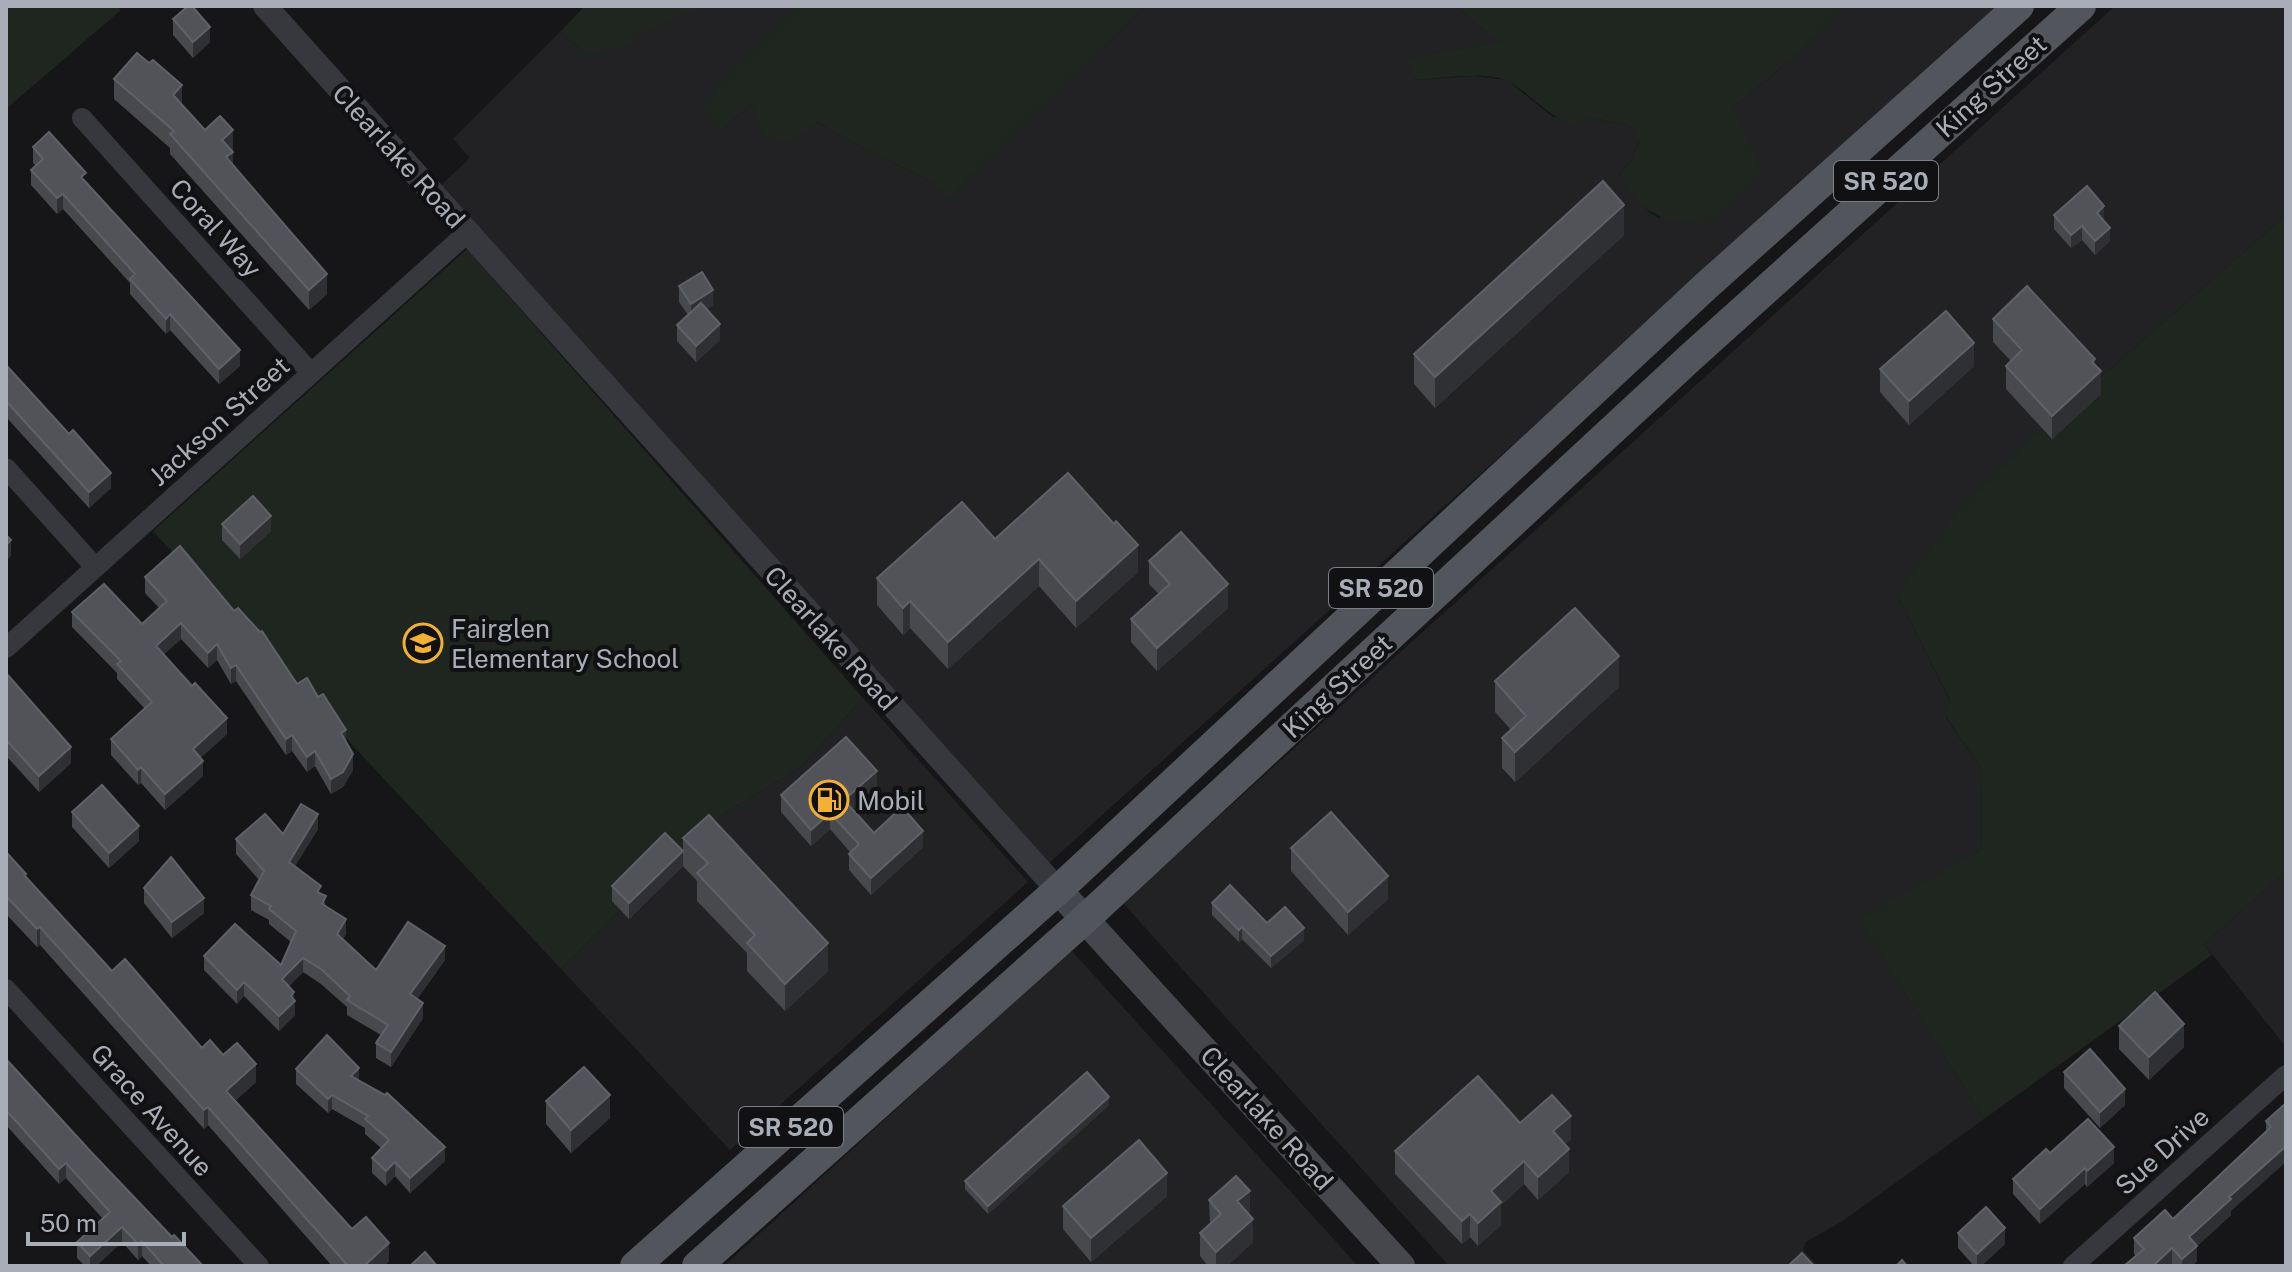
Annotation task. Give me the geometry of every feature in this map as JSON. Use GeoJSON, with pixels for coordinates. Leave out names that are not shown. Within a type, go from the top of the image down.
{"type":"FeatureCollection","features":[{"type":"Feature","properties":{"kind":"main road","name":"King Street"},"geometry":{"type":"LineString","coordinates":[[635,1266],[1058,890],[1706,286],[2019,6]]}},
{"type":"Feature","properties":{"kind":"main road","name":"King Street"},"geometry":{"type":"LineString","coordinates":[[697,1266],[1085,919],[1692,356],[2081,6]]}},
{"type":"Feature","properties":{"kind":"main road"},"geometry":{"type":"LineString","coordinates":[[1692,356],[1700,328],[1720,299],[1922,114],[1937,79]]}},
{"type":"Feature","properties":{"kind":"main road"},"geometry":{"type":"LineString","coordinates":[[1482,495],[1511,525]]}},
{"type":"Feature","properties":{"kind":"main road","name":"Clearlake Road"},"geometry":{"type":"LineString","coordinates":[[1058,890],[1401,1266]]}},
{"type":"Feature","properties":{"kind":"street","name":"Clearlake Road"},"geometry":{"type":"LineString","coordinates":[[265,6],[1058,890]]}},
{"type":"Feature","properties":{"kind":"street","name":"Coral Way"},"geometry":{"type":"LineString","coordinates":[[82,118],[311,373]]}},
{"type":"Feature","properties":{"kind":"street","name":"Jackson Street"},"geometry":{"type":"LineString","coordinates":[[6,648],[467,233]]}},
{"type":"Feature","properties":{"kind":"street"},"geometry":{"type":"LineString","coordinates":[[6,468],[95,567]]}},
{"type":"Feature","properties":{"kind":"street","name":"Grace Avenue"},"geometry":{"type":"LineString","coordinates":[[6,989],[259,1266]]}},
{"type":"Feature","properties":{"kind":"street","name":"Sue Drive"},"geometry":{"type":"LineString","coordinates":[[2073,1266],[2286,1075]]}},
{"type":"Feature","properties":{"kind":"shaded area"},"geometry":{"type":"Polygon","coordinates":[[[6,6],[117,6],[121,10],[6,109],[6,6]]]}},
{"type":"Feature","properties":{"kind":"shaded area"},"geometry":{"type":"Polygon","coordinates":[[[585,6],[705,6],[665,23],[617,50],[585,52],[560,32],[585,6]]]}},
{"type":"Feature","properties":{"kind":"shaded area"},"geometry":{"type":"Polygon","coordinates":[[[705,6],[797,6],[738,65],[720,131],[752,104],[816,121],[923,177],[949,197],[1145,6],[1456,6],[1501,41],[1405,59],[1415,80],[1474,76],[1507,80],[1553,117],[1588,117],[1629,125],[1639,140],[1632,160],[1620,173],[1649,212],[1659,218],[1732,108],[1775,73],[1844,7],[1999,6],[1048,864],[440,186],[470,158],[453,139],[560,32],[585,52],[705,6]]]}},
{"type":"Feature","properties":{"kind":"shaded area"},"geometry":{"type":"Polygon","coordinates":[[[797,6],[1145,6],[949,198],[923,177],[816,121],[792,143],[763,135],[752,104],[720,131],[700,110],[738,65],[797,6]]]}},
{"type":"Feature","properties":{"kind":"shaded area"},"geometry":{"type":"Polygon","coordinates":[[[1456,6],[1847,6],[1732,108],[1763,173],[1708,224],[1666,218],[1645,208],[1636,199],[1620,173],[1632,160],[1639,141],[1629,125],[1588,117],[1572,124],[1553,115],[1518,87],[1500,78],[1477,76],[1415,80],[1404,59],[1500,41],[1456,6]]]}},
{"type":"Feature","properties":{"kind":"shaded area"},"geometry":{"type":"Polygon","coordinates":[[[2115,6],[2286,6],[2286,215],[2039,432],[1897,595],[1950,701],[1946,718],[1981,768],[1982,849],[1860,921],[1984,1119],[1844,1220],[1806,1242],[1803,1250],[1818,1266],[1449,1266],[1123,903],[2115,6]]]}},
{"type":"Feature","properties":{"kind":"shaded area"},"geometry":{"type":"Polygon","coordinates":[[[2286,215],[2286,871],[2204,944],[2212,955],[1984,1119],[1859,920],[1982,849],[1981,768],[1946,717],[1950,700],[1897,595],[1957,512],[2039,432],[2286,215]]]}},
{"type":"Feature","properties":{"kind":"shaded area"},"geometry":{"type":"Polygon","coordinates":[[[467,249],[863,698],[801,767],[727,812],[693,838],[561,969],[153,531],[467,249]]]}},
{"type":"Feature","properties":{"kind":"shaded area"},"geometry":{"type":"Polygon","coordinates":[[[863,698],[1028,882],[730,1150],[561,969],[693,838],[727,812],[801,767],[863,698]]]}},
{"type":"Feature","properties":{"kind":"shaded area"},"geometry":{"type":"Polygon","coordinates":[[[2286,871],[2286,1047],[2204,944],[2286,871]]]}},
{"type":"Feature","properties":{"kind":"shaded area"},"geometry":{"type":"Polygon","coordinates":[[[1071,950],[1358,1266],[724,1266],[1071,950]]]}},
{"type":"Feature","properties":{"kind":"building"},"geometry":{"type":"Polygon","coordinates":[[[192,6],[210,27],[193,42],[173,19],[192,6]]]}},
{"type":"Feature","properties":{"kind":"building"},"geometry":{"type":"Polygon","coordinates":[[[137,53],[149,63],[153,60],[182,85],[173,95],[205,130],[220,116],[233,130],[222,140],[233,152],[226,157],[327,274],[309,290],[170,134],[174,131],[114,79],[137,53]]]}},
{"type":"Feature","properties":{"kind":"building"},"geometry":{"type":"Polygon","coordinates":[[[49,132],[86,173],[81,177],[240,350],[219,369],[170,314],[166,319],[130,279],[135,274],[63,194],[57,198],[31,170],[43,159],[33,147],[49,132]]]}},
{"type":"Feature","properties":{"kind":"building"},"geometry":{"type":"Polygon","coordinates":[[[1603,181],[1624,205],[1435,377],[1414,354],[1603,181]]]}},
{"type":"Feature","properties":{"kind":"building"},"geometry":{"type":"Polygon","coordinates":[[[2087,186],[2104,206],[2097,213],[2110,228],[2095,241],[2082,226],[2071,235],[2054,215],[2087,186]]]}},
{"type":"Feature","properties":{"kind":"building"},"geometry":{"type":"Polygon","coordinates":[[[702,272],[713,290],[691,304],[679,286],[702,272]]]}},
{"type":"Feature","properties":{"kind":"building"},"geometry":{"type":"Polygon","coordinates":[[[2027,286],[2095,359],[2092,362],[2101,371],[2052,416],[2006,366],[2022,350],[1993,319],[2027,286]]]}},
{"type":"Feature","properties":{"kind":"building"},"geometry":{"type":"Polygon","coordinates":[[[701,303],[720,324],[696,346],[677,325],[701,303]]]}},
{"type":"Feature","properties":{"kind":"building"},"geometry":{"type":"Polygon","coordinates":[[[1946,311],[1974,343],[1909,401],[1880,369],[1946,311]]]}},
{"type":"Feature","properties":{"kind":"building"},"geometry":{"type":"Polygon","coordinates":[[[6,365],[69,434],[73,430],[111,473],[89,492],[6,401],[6,365]]]}},
{"type":"Feature","properties":{"kind":"building"},"geometry":{"type":"Polygon","coordinates":[[[1068,473],[1114,524],[1116,521],[1138,545],[1076,601],[1039,559],[948,642],[910,601],[903,608],[877,578],[962,502],[995,539],[1068,473]]]}},
{"type":"Feature","properties":{"kind":"building"},"geometry":{"type":"Polygon","coordinates":[[[253,496],[271,516],[240,544],[222,524],[253,496]]]}},
{"type":"Feature","properties":{"kind":"building"},"geometry":{"type":"Polygon","coordinates":[[[1181,532],[1228,584],[1157,648],[1131,619],[1170,584],[1149,561],[1181,532]]]}},
{"type":"Feature","properties":{"kind":"building"},"geometry":{"type":"Polygon","coordinates":[[[180,546],[234,611],[238,608],[262,631],[297,684],[307,678],[318,697],[323,694],[346,730],[341,733],[353,754],[343,772],[331,779],[315,751],[307,757],[292,735],[286,739],[236,665],[231,668],[217,644],[208,653],[181,623],[156,646],[192,686],[195,683],[227,718],[193,749],[203,761],[165,794],[141,767],[138,770],[111,739],[152,702],[117,664],[121,661],[72,612],[104,584],[142,624],[167,601],[145,577],[180,546]]]}},
{"type":"Feature","properties":{"kind":"building"},"geometry":{"type":"Polygon","coordinates":[[[1575,608],[1619,656],[1515,752],[1502,738],[1526,716],[1495,681],[1575,608]]]}},
{"type":"Feature","properties":{"kind":"building"},"geometry":{"type":"Polygon","coordinates":[[[6,673],[71,747],[39,776],[8,742],[6,744],[6,673]]]}},
{"type":"Feature","properties":{"kind":"building"},"geometry":{"type":"Polygon","coordinates":[[[846,737],[877,771],[844,800],[874,833],[902,807],[923,831],[871,878],[849,854],[859,844],[830,813],[811,830],[781,795],[846,737]]]}},
{"type":"Feature","properties":{"kind":"building"},"geometry":{"type":"Polygon","coordinates":[[[102,785],[139,826],[109,853],[72,812],[102,785]]]}},
{"type":"Feature","properties":{"kind":"building"},"geometry":{"type":"Polygon","coordinates":[[[301,804],[318,814],[289,862],[321,886],[317,892],[326,896],[322,904],[346,919],[337,934],[376,970],[408,922],[445,946],[410,994],[423,1003],[391,1052],[376,1043],[388,1025],[347,1000],[350,996],[321,969],[303,958],[282,979],[294,992],[291,996],[295,1001],[279,1016],[244,982],[237,990],[204,956],[235,924],[281,965],[296,931],[269,909],[271,906],[251,895],[264,871],[236,839],[265,814],[283,834],[301,804]]]}},
{"type":"Feature","properties":{"kind":"building"},"geometry":{"type":"Polygon","coordinates":[[[1331,812],[1388,876],[1348,912],[1291,848],[1331,812]]]}},
{"type":"Feature","properties":{"kind":"building"},"geometry":{"type":"Polygon","coordinates":[[[709,815],[828,943],[785,984],[747,943],[755,935],[697,873],[708,863],[683,838],[709,815]]]}},
{"type":"Feature","properties":{"kind":"building"},"geometry":{"type":"Polygon","coordinates":[[[665,833],[683,851],[629,903],[612,886],[665,833]]]}},
{"type":"Feature","properties":{"kind":"building"},"geometry":{"type":"Polygon","coordinates":[[[6,852],[112,971],[125,959],[202,1048],[210,1040],[223,1055],[237,1043],[256,1064],[226,1091],[352,1229],[366,1217],[389,1243],[364,1266],[348,1266],[208,1107],[204,1110],[40,927],[37,929],[6,896],[6,852]]]}},
{"type":"Feature","properties":{"kind":"building"},"geometry":{"type":"Polygon","coordinates":[[[171,857],[204,898],[172,922],[144,888],[171,857]]]}},
{"type":"Feature","properties":{"kind":"building"},"geometry":{"type":"Polygon","coordinates":[[[1230,885],[1267,923],[1285,907],[1304,928],[1271,956],[1212,903],[1230,885]]]}},
{"type":"Feature","properties":{"kind":"building"},"geometry":{"type":"Polygon","coordinates":[[[2155,992],[2184,1024],[2149,1057],[2119,1026],[2155,992]]]}},
{"type":"Feature","properties":{"kind":"building"},"geometry":{"type":"Polygon","coordinates":[[[327,1035],[359,1068],[351,1076],[385,1095],[387,1093],[445,1147],[410,1178],[395,1162],[386,1171],[372,1158],[389,1140],[365,1119],[368,1116],[332,1095],[328,1099],[296,1069],[327,1035]]]}},
{"type":"Feature","properties":{"kind":"building"},"geometry":{"type":"Polygon","coordinates":[[[2090,1049],[2125,1089],[2100,1112],[2064,1072],[2090,1049]]]}},
{"type":"Feature","properties":{"kind":"building"},"geometry":{"type":"Polygon","coordinates":[[[6,1059],[92,1153],[203,1266],[164,1266],[142,1241],[138,1244],[122,1227],[90,1256],[77,1242],[110,1212],[66,1163],[59,1169],[6,1110],[6,1059]]]}},
{"type":"Feature","properties":{"kind":"building"},"geometry":{"type":"Polygon","coordinates":[[[584,1067],[610,1095],[571,1130],[546,1101],[584,1067]]]}},
{"type":"Feature","properties":{"kind":"building"},"geometry":{"type":"Polygon","coordinates":[[[1087,1072],[1109,1097],[988,1206],[965,1181],[1087,1072]]]}},
{"type":"Feature","properties":{"kind":"building"},"geometry":{"type":"Polygon","coordinates":[[[1478,1076],[1520,1123],[1552,1095],[1571,1116],[1553,1131],[1569,1149],[1538,1177],[1524,1161],[1491,1191],[1501,1202],[1478,1223],[1470,1214],[1462,1221],[1395,1151],[1478,1076]]]}},
{"type":"Feature","properties":{"kind":"building"},"geometry":{"type":"Polygon","coordinates":[[[2286,1103],[2286,1146],[2189,1237],[2197,1246],[2182,1259],[2172,1248],[2153,1266],[2124,1266],[2144,1249],[2134,1238],[2165,1210],[2173,1219],[2271,1127],[2266,1121],[2286,1103]]]}},
{"type":"Feature","properties":{"kind":"building"},"geometry":{"type":"Polygon","coordinates":[[[2088,1119],[2114,1147],[2087,1171],[2085,1168],[2040,1209],[2013,1179],[2046,1149],[2050,1153],[2088,1119]]]}},
{"type":"Feature","properties":{"kind":"building"},"geometry":{"type":"Polygon","coordinates":[[[1139,1140],[1167,1173],[1091,1238],[1063,1206],[1139,1140]]]}},
{"type":"Feature","properties":{"kind":"building"},"geometry":{"type":"Polygon","coordinates":[[[1236,1176],[1250,1191],[1237,1201],[1253,1219],[1216,1252],[1200,1233],[1221,1214],[1209,1200],[1236,1176]]]}},
{"type":"Feature","properties":{"kind":"building"},"geometry":{"type":"Polygon","coordinates":[[[1986,1207],[2005,1228],[1977,1254],[1958,1233],[1986,1207]]]}},
{"type":"Feature","properties":{"kind":"building"},"geometry":{"type":"Polygon","coordinates":[[[425,1252],[437,1266],[410,1266],[425,1252]]]}},
{"type":"Feature","properties":{"kind":"building"},"geometry":{"type":"Polygon","coordinates":[[[1802,1253],[1814,1266],[1789,1265],[1802,1253]]]}},
{"type":"Feature","properties":{"kind":"place","name":"Fairglen Elementary School"},"geometry":{"type":"Point","coordinates":[423,643]}},
{"type":"Feature","properties":{"kind":"place","name":"Mobil"},"geometry":{"type":"Point","coordinates":[829,800]}}]}
